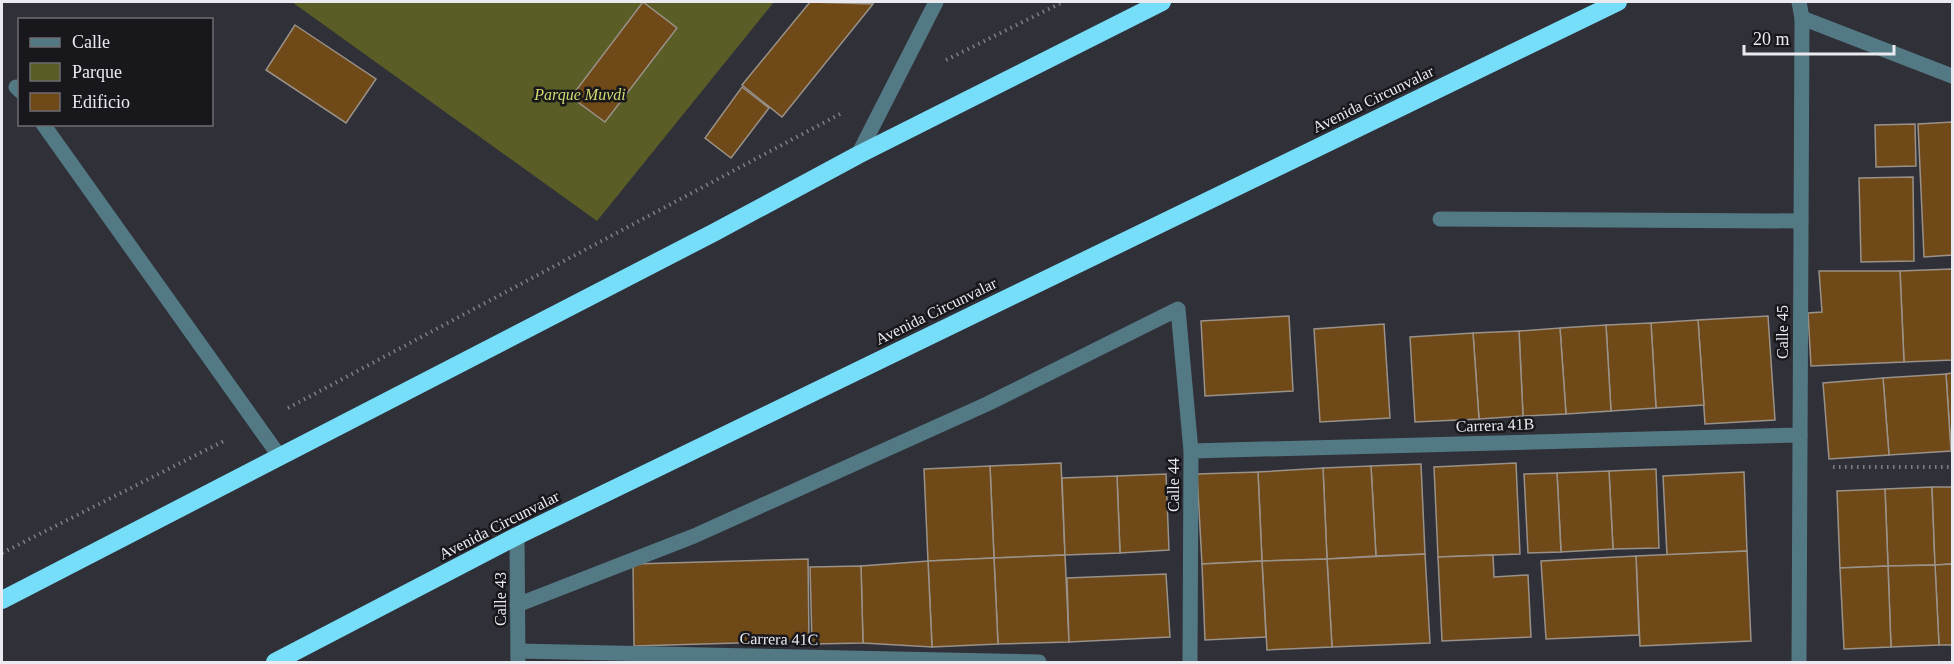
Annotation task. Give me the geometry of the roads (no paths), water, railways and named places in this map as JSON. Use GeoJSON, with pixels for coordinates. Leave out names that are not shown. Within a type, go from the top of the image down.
{"type":"FeatureCollection","features":[{"type":"Feature","properties":{"kind":"highway"},"geometry":{"type":"LineString","coordinates":[[2,600],[715,232],[858,155],[1162,2]]}},
{"type":"Feature","properties":{"kind":"highway","name":"Avenida Circunvalar"},"geometry":{"type":"LineString","coordinates":[[275,663],[517,536],[1618,2]]}},
{"type":"Feature","properties":{"kind":"street"},"geometry":{"type":"LineString","coordinates":[[858,155],[936,2]]}},
{"type":"Feature","properties":{"kind":"street","name":"Calle 45"},"geometry":{"type":"LineString","coordinates":[[1798,663],[1802,18],[1799,2]]}},
{"type":"Feature","properties":{"kind":"street"},"geometry":{"type":"LineString","coordinates":[[1802,18],[1953,76]]}},
{"type":"Feature","properties":{"kind":"street"},"geometry":{"type":"LineString","coordinates":[[44,126],[280,457]]}},
{"type":"Feature","properties":{"kind":"street"},"geometry":{"type":"LineString","coordinates":[[1440,219],[1801,220]]}},
{"type":"Feature","properties":{"kind":"street","name":"Calle 44"},"geometry":{"type":"LineString","coordinates":[[518,605],[694,536],[987,404],[1178,309],[1191,451],[1190,663]]}},
{"type":"Feature","properties":{"kind":"street","name":"Carrera 41B"},"geometry":{"type":"LineString","coordinates":[[1191,451],[1800,435]]}},
{"type":"Feature","properties":{"kind":"street","name":"Calle 43"},"geometry":{"type":"LineString","coordinates":[[517,536],[518,657]]}},
{"type":"Feature","properties":{"kind":"street","name":"Carrera 41C"},"geometry":{"type":"LineString","coordinates":[[518,657],[1039,663]]}},
{"type":"Feature","properties":{"kind":"park label","name":"Parque Muvdi"},"geometry":{"type":"Point","coordinates":[580,94]}}]}
